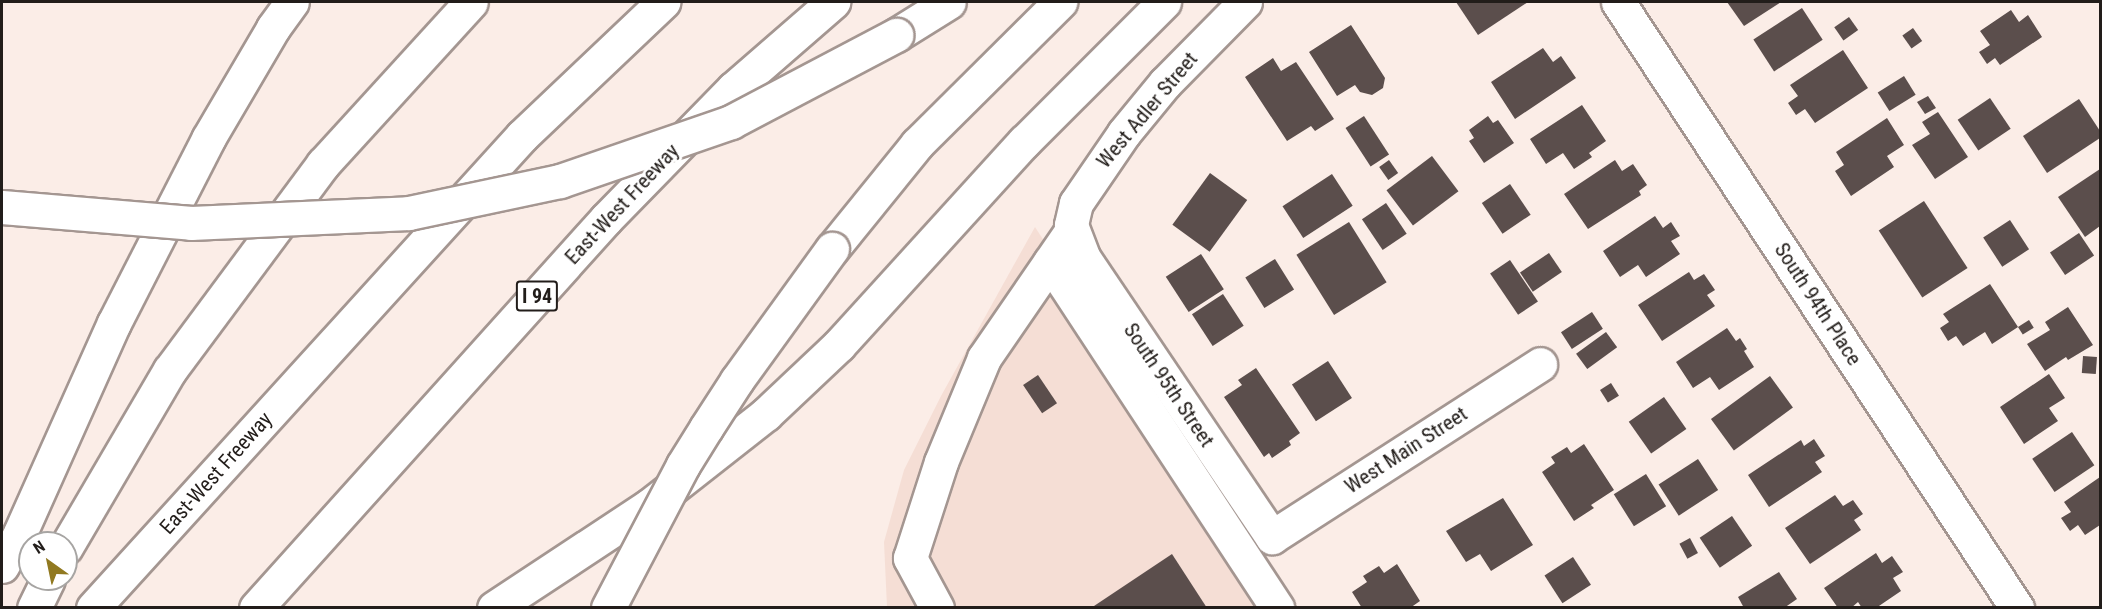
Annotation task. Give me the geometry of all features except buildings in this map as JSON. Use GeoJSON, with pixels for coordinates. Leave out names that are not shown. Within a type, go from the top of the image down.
{"type":"FeatureCollection","features":[{"type":"Feature","properties":{"kind":"main road"},"geometry":{"type":"LineString","coordinates":[[2,566],[20,533],[114,323],[208,139],[273,28],[292,2]]}},
{"type":"Feature","properties":{"kind":"main road"},"geometry":{"type":"LineString","coordinates":[[75,531],[170,370],[309,182],[471,2]]}},
{"type":"Feature","properties":{"kind":"main road","name":"East-West Freeway"},"geometry":{"type":"LineString","coordinates":[[93,608],[522,136],[663,2]]}},
{"type":"Feature","properties":{"kind":"main road","name":"East-West Freeway"},"geometry":{"type":"LineString","coordinates":[[256,608],[606,219],[733,89],[833,2]]}},
{"type":"Feature","properties":{"kind":"main road"},"geometry":{"type":"LineString","coordinates":[[2,207],[191,223],[409,213],[560,181],[731,122],[896,35],[949,2]]}},
{"type":"Feature","properties":{"kind":"main road"},"geometry":{"type":"LineString","coordinates":[[608,608],[694,447],[737,380],[832,249],[918,144],[1060,2]]}},
{"type":"Feature","properties":{"kind":"main road"},"geometry":{"type":"LineString","coordinates":[[494,608],[650,505],[766,414],[839,345],[1024,142],[1164,2]]}},
{"type":"Feature","properties":{"kind":"main road","name":"West Adler Street"},"geometry":{"type":"LineString","coordinates":[[1072,230],[1072,216],[1076,203],[1124,133],[1165,83],[1245,2]]}},
{"type":"Feature","properties":{"kind":"main road","name":"South 94th Place"},"geometry":{"type":"LineString","coordinates":[[1618,2],[2017,608]]}},
{"type":"Feature","properties":{"kind":"main road"},"geometry":{"type":"LineString","coordinates":[[937,608],[910,558],[941,462],[984,358],[1072,230]]}},
{"type":"Feature","properties":{"kind":"main road","name":"South 95th Street"},"geometry":{"type":"LineString","coordinates":[[1072,230],[1091,269],[1272,537]]}},
{"type":"Feature","properties":{"kind":"main road"},"geometry":{"type":"LineString","coordinates":[[1050,262],[1277,608]]}},
{"type":"Feature","properties":{"kind":"main road","name":"West Main Street"},"geometry":{"type":"LineString","coordinates":[[1272,537],[1540,364]]}},
{"type":"Feature","properties":{"kind":"main road"},"geometry":{"type":"LineString","coordinates":[[34,608],[42,591]]}},
{"type":"Feature","properties":{"kind":"shaded area"},"geometry":{"type":"Polygon","coordinates":[[[1035,227],[1281,607],[887,607],[884,542],[904,470],[941,396],[1035,227]]]}}]}
